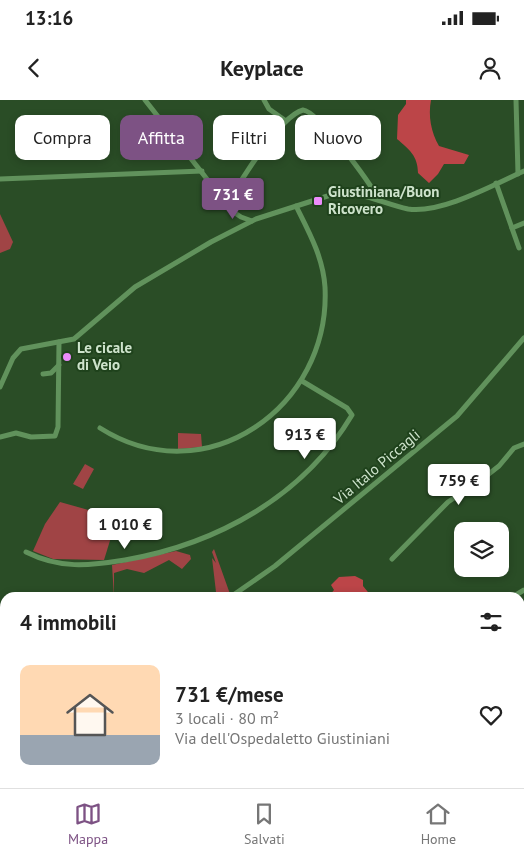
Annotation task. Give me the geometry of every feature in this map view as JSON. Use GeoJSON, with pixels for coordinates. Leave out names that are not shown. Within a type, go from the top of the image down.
{"type":"FeatureCollection","features":[{"type":"Feature","properties":{"kind":"street"},"geometry":{"type":"LineString","coordinates":[[145,100],[227,204],[238,216],[253,221]]}},
{"type":"Feature","properties":{"kind":"street"},"geometry":{"type":"LineString","coordinates":[[264,100],[269,109],[286,121]]}},
{"type":"Feature","properties":{"kind":"street"},"geometry":{"type":"LineString","coordinates":[[516,100],[518,174]]}},
{"type":"Feature","properties":{"kind":"street"},"geometry":{"type":"LineString","coordinates":[[227,204],[250,167],[286,121],[299,110],[312,113],[348,154],[379,200]]}},
{"type":"Feature","properties":{"kind":"street"},"geometry":{"type":"LineString","coordinates":[[0,179],[202,171]]}},
{"type":"Feature","properties":{"kind":"street"},"geometry":{"type":"LineString","coordinates":[[0,387],[13,358],[19,350],[29,346],[60,342],[80,335],[124,295],[146,279],[253,221],[340,192],[370,197],[408,209],[432,209],[524,171]]}},
{"type":"Feature","properties":{"kind":"street"},"geometry":{"type":"LineString","coordinates":[[496,183],[519,248]]}},
{"type":"Feature","properties":{"kind":"street"},"geometry":{"type":"LineString","coordinates":[[370,186],[370,197]]}},
{"type":"Feature","properties":{"kind":"street"},"geometry":{"type":"LineString","coordinates":[[100,428],[124,441],[158,450],[192,450],[218,447],[234,440],[269,417],[288,399],[302,381],[318,346],[325,296],[318,253],[296,206]]}},
{"type":"Feature","properties":{"kind":"street"},"geometry":{"type":"LineString","coordinates":[[512,228],[524,223]]}},
{"type":"Feature","properties":{"kind":"street","name":"Via Italo Piccagli"},"geometry":{"type":"LineString","coordinates":[[238,592],[275,566],[454,418],[524,338]]}},
{"type":"Feature","properties":{"kind":"street"},"geometry":{"type":"LineString","coordinates":[[0,437],[16,433],[31,437],[54,439],[58,427],[60,342]]}},
{"type":"Feature","properties":{"kind":"street"},"geometry":{"type":"LineString","coordinates":[[43,374],[51,373],[59,364]]}},
{"type":"Feature","properties":{"kind":"street"},"geometry":{"type":"LineString","coordinates":[[26,552],[44,561],[64,565],[112,562],[163,552],[202,540],[249,516],[305,475],[352,415],[347,408],[302,381]]}},
{"type":"Feature","properties":{"kind":"street"},"geometry":{"type":"LineString","coordinates":[[392,560],[448,502],[497,468],[514,448],[524,444]]}},
{"type":"Feature","properties":{"kind":"shaded area"},"geometry":{"type":"Polygon","coordinates":[[[406,100],[431,100],[430,118],[436,141],[439,146],[469,155],[464,164],[444,164],[429,183],[418,173],[415,157],[397,139],[398,115],[406,104],[406,100]]]}},
{"type":"Feature","properties":{"kind":"shaded area"},"geometry":{"type":"Polygon","coordinates":[[[0,214],[13,242],[10,249],[0,253],[0,214]]]}},
{"type":"Feature","properties":{"kind":"shaded area"},"geometry":{"type":"Polygon","coordinates":[[[178,433],[201,434],[202,447],[178,449],[178,433]]]}},
{"type":"Feature","properties":{"kind":"shaded area"},"geometry":{"type":"Polygon","coordinates":[[[85,464],[94,469],[83,489],[73,484],[85,464]]]}},
{"type":"Feature","properties":{"kind":"shaded area"},"geometry":{"type":"Polygon","coordinates":[[[60,502],[117,518],[104,560],[53,559],[33,551],[45,524],[60,502]]]}},
{"type":"Feature","properties":{"kind":"shaded area"},"geometry":{"type":"Polygon","coordinates":[[[214,549],[229,592],[216,592],[212,558],[216,563],[212,552],[214,549]]]}},
{"type":"Feature","properties":{"kind":"shaded area"},"geometry":{"type":"Polygon","coordinates":[[[176,551],[190,555],[191,559],[182,569],[169,560],[144,573],[127,569],[114,573],[114,592],[112,565],[176,551]]]}},
{"type":"Feature","properties":{"kind":"shaded area"},"geometry":{"type":"Polygon","coordinates":[[[355,576],[363,580],[363,586],[368,592],[332,592],[334,590],[331,585],[339,577],[355,576]]]}},
{"type":"Feature","properties":{"kind":"place","name":"Giustiniana/Buon Ricovero"},"geometry":{"type":"Point","coordinates":[318,201]}},
{"type":"Feature","properties":{"kind":"place","name":"Le cicale di Veio"},"geometry":{"type":"Point","coordinates":[67,357]}}]}
